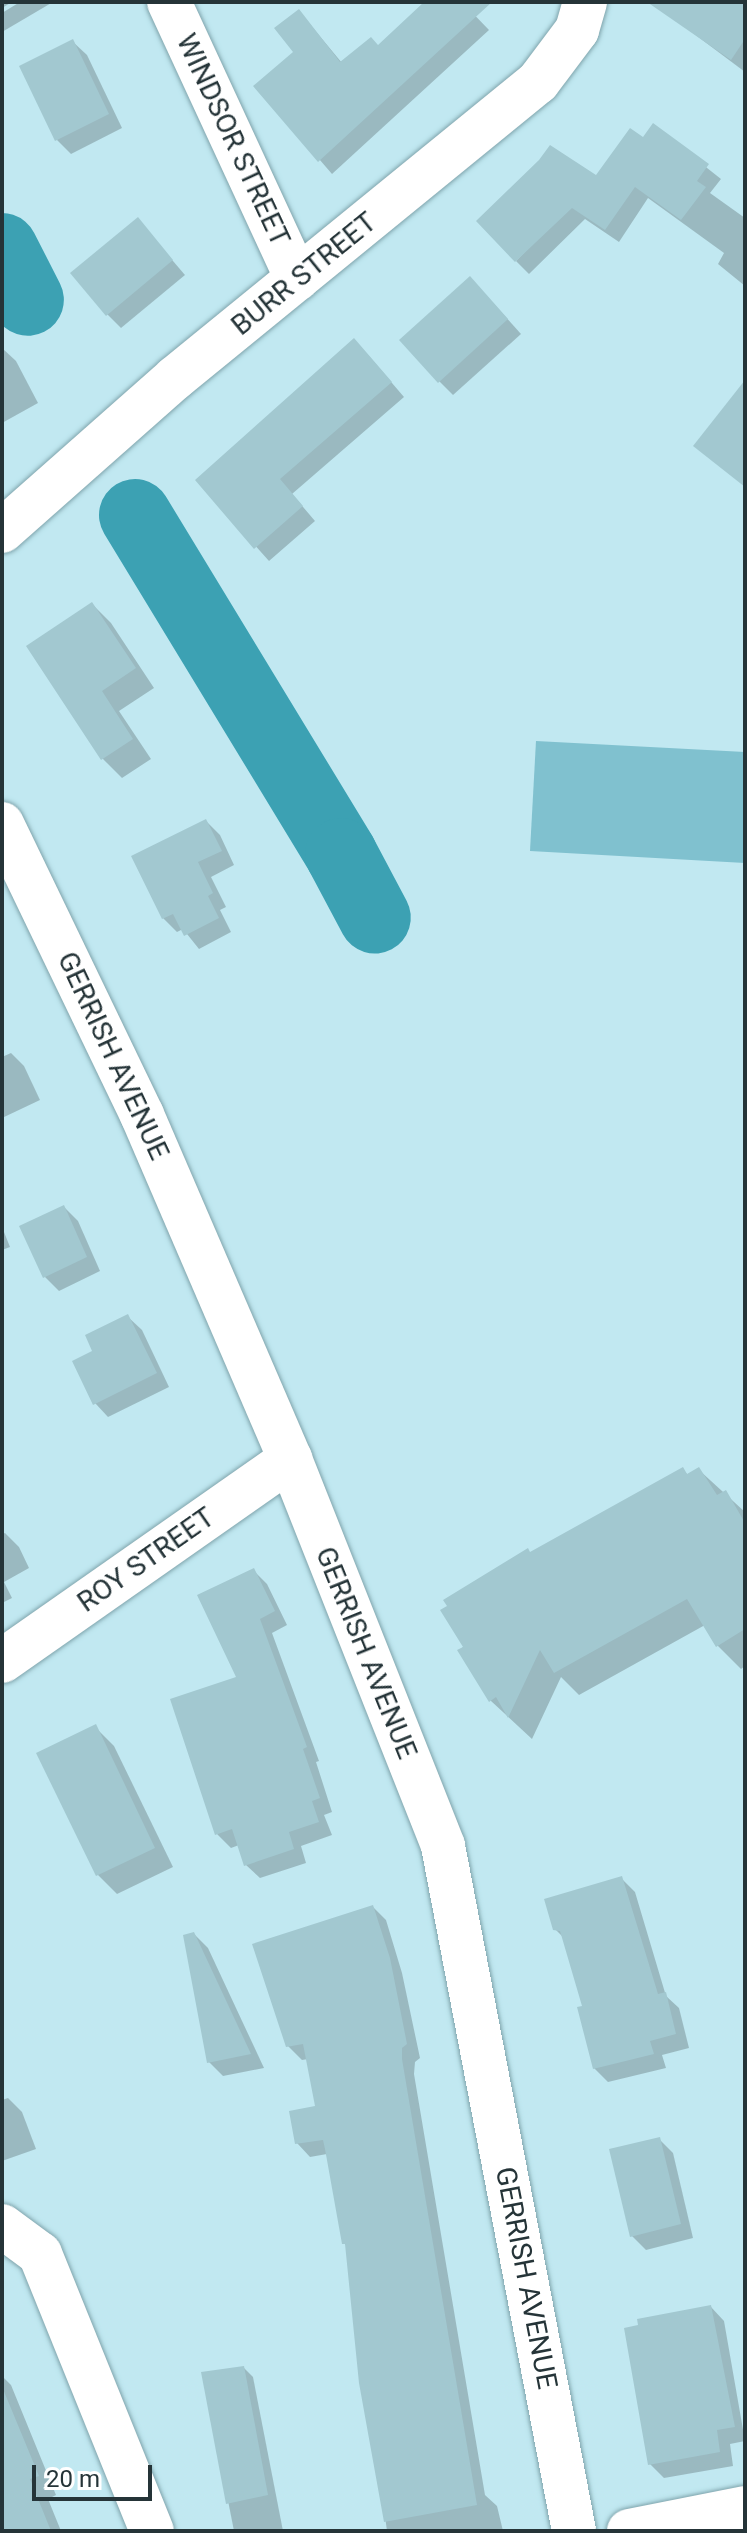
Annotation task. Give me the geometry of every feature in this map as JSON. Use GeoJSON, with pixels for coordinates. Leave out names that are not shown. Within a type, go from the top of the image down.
{"type":"FeatureCollection","features":[{"type":"Feature","properties":{"kind":"street","name":"WINDSOR STREET"},"geometry":{"type":"LineString","coordinates":[[169,2],[297,279]]}},
{"type":"Feature","properties":{"kind":"street","name":"BURR STREET"},"geometry":{"type":"LineString","coordinates":[[2,531],[175,378],[538,82],[577,30],[585,2]]}},
{"type":"Feature","properties":{"kind":"street","name":"GERRISH AVENUE"},"geometry":{"type":"LineString","coordinates":[[2,824],[142,1115],[290,1459],[443,1846],[574,2531]]}},
{"type":"Feature","properties":{"kind":"street","name":"ROY STREET"},"geometry":{"type":"LineString","coordinates":[[2,1661],[290,1459]]}},
{"type":"Feature","properties":{"kind":"street"},"geometry":{"type":"LineString","coordinates":[[2,2226],[40,2254],[152,2531]]}},
{"type":"Feature","properties":{"kind":"street"},"geometry":{"type":"LineString","coordinates":[[629,2531],[745,2508]]}},
{"type":"Feature","properties":{"kind":"shaded area"},"geometry":{"type":"Polygon","coordinates":[[[536,741],[745,752],[745,863],[530,851],[536,741]]]}},
{"type":"Feature","properties":{"kind":"building"},"geometry":{"type":"Polygon","coordinates":[[[424,2],[492,2],[318,162],[253,86],[293,52],[274,28],[299,9],[340,62],[371,37],[378,45],[424,2]]]}},
{"type":"Feature","properties":{"kind":"building"},"geometry":{"type":"Polygon","coordinates":[[[647,2],[745,2],[745,39],[731,60],[647,2]]]}},
{"type":"Feature","properties":{"kind":"building"},"geometry":{"type":"Polygon","coordinates":[[[73,39],[109,114],[55,141],[19,66],[73,39]]]}},
{"type":"Feature","properties":{"kind":"building"},"geometry":{"type":"Polygon","coordinates":[[[653,123],[709,164],[697,181],[706,187],[681,220],[635,187],[605,230],[572,208],[515,262],[476,221],[539,160],[550,145],[596,175],[630,128],[643,137],[653,123]]]}},
{"type":"Feature","properties":{"kind":"building"},"geometry":{"type":"Polygon","coordinates":[[[138,217],[173,260],[106,316],[70,273],[138,217]]]}},
{"type":"Feature","properties":{"kind":"building"},"geometry":{"type":"Polygon","coordinates":[[[470,276],[508,319],[438,383],[399,340],[470,276]]]}},
{"type":"Feature","properties":{"kind":"building"},"geometry":{"type":"Polygon","coordinates":[[[354,338],[392,382],[280,479],[303,506],[254,549],[195,480],[354,338]]]}},
{"type":"Feature","properties":{"kind":"building"},"geometry":{"type":"Polygon","coordinates":[[[745,380],[745,487],[693,446],[745,380]]]}},
{"type":"Feature","properties":{"kind":"building"},"geometry":{"type":"Polygon","coordinates":[[[92,602],[136,668],[102,691],[133,739],[101,760],[26,646],[92,602]]]}},
{"type":"Feature","properties":{"kind":"building"},"geometry":{"type":"Polygon","coordinates":[[[206,819],[222,851],[198,862],[213,893],[208,896],[219,918],[184,936],[173,914],[162,919],[131,856],[206,819]]]}},
{"type":"Feature","properties":{"kind":"building"},"geometry":{"type":"Polygon","coordinates":[[[64,1205],[87,1257],[43,1278],[19,1226],[64,1205]]]}},
{"type":"Feature","properties":{"kind":"building"},"geometry":{"type":"Polygon","coordinates":[[[128,1314],[157,1373],[93,1405],[72,1361],[92,1351],[85,1335],[128,1314]]]}},
{"type":"Feature","properties":{"kind":"building"},"geometry":{"type":"Polygon","coordinates":[[[683,1467],[687,1474],[699,1467],[717,1495],[726,1490],[745,1523],[745,1629],[716,1647],[687,1599],[554,1673],[540,1650],[508,1718],[496,1697],[489,1702],[457,1650],[463,1647],[440,1610],[447,1606],[443,1600],[528,1548],[530,1552],[683,1467]]]}},
{"type":"Feature","properties":{"kind":"building"},"geometry":{"type":"Polygon","coordinates":[[[254,1568],[275,1611],[260,1619],[307,1747],[303,1749],[320,1798],[312,1801],[319,1822],[289,1832],[294,1849],[244,1866],[232,1829],[215,1835],[170,1699],[236,1677],[197,1595],[254,1568]]]}},
{"type":"Feature","properties":{"kind":"building"},"geometry":{"type":"Polygon","coordinates":[[[96,1724],[155,1848],[96,1876],[36,1753],[96,1724]]]}},
{"type":"Feature","properties":{"kind":"building"},"geometry":{"type":"Polygon","coordinates":[[[622,1876],[658,1994],[666,1992],[676,2034],[650,2041],[654,2054],[593,2069],[577,2007],[582,2006],[560,1931],[553,1930],[544,1899],[622,1876]]]}},
{"type":"Feature","properties":{"kind":"building"},"geometry":{"type":"Polygon","coordinates":[[[373,1905],[390,1958],[407,2044],[402,2048],[402,2059],[477,2505],[384,2522],[359,2383],[345,2244],[342,2244],[323,2140],[295,2144],[289,2111],[315,2106],[303,2044],[286,2047],[252,1944],[373,1905]]]}},
{"type":"Feature","properties":{"kind":"building"},"geometry":{"type":"Polygon","coordinates":[[[194,1932],[251,2054],[207,2063],[183,1935],[194,1932]]]}},
{"type":"Feature","properties":{"kind":"building"},"geometry":{"type":"Polygon","coordinates":[[[660,2137],[681,2224],[630,2237],[609,2149],[660,2137]]]}},
{"type":"Feature","properties":{"kind":"building"},"geometry":{"type":"Polygon","coordinates":[[[711,2305],[735,2427],[717,2430],[720,2452],[648,2465],[624,2328],[638,2325],[637,2319],[711,2305]]]}},
{"type":"Feature","properties":{"kind":"building"},"geometry":{"type":"Polygon","coordinates":[[[244,2366],[268,2495],[226,2504],[201,2372],[244,2366]]]}},
{"type":"Feature","properties":{"kind":"building"},"geometry":{"type":"Polygon","coordinates":[[[3,2389],[39,2476],[30,2479],[51,2531],[2,2531],[3,2389]]]}},
{"type":"Feature","properties":{"kind":"waterway"},"geometry":{"type":"LineString","coordinates":[[2,249],[28,300]]}},
{"type":"Feature","properties":{"kind":"waterway"},"geometry":{"type":"LineString","coordinates":[[135,515],[341,854],[375,918]]}}]}
